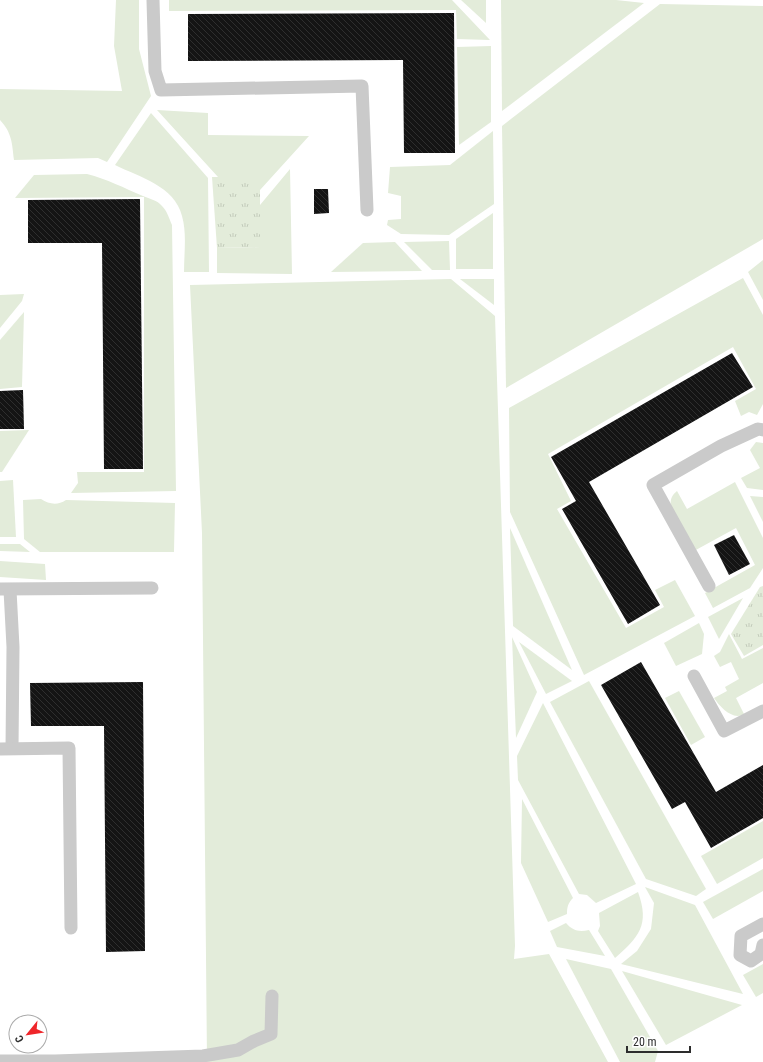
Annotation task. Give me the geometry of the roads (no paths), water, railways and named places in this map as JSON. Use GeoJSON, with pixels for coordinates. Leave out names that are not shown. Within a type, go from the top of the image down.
{"type":"FeatureCollection","features":[{"type":"Feature","properties":{"kind":"lane"},"geometry":{"type":"LineString","coordinates":[[153,0],[155,71],[161,90],[362,86],[367,210]]}},
{"type":"Feature","properties":{"kind":"lane"},"geometry":{"type":"LineString","coordinates":[[709,586],[653,485],[722,446],[758,429],[763,430]]}},
{"type":"Feature","properties":{"kind":"lane"},"geometry":{"type":"LineString","coordinates":[[71,928],[69,748],[6,749],[13,647],[5,590],[152,588]]}},
{"type":"Feature","properties":{"kind":"lane"},"geometry":{"type":"LineString","coordinates":[[694,676],[724,731],[763,711]]}},
{"type":"Feature","properties":{"kind":"lane"},"geometry":{"type":"LineString","coordinates":[[763,924],[740,936],[740,955],[751,960],[761,954],[763,945]]}},
{"type":"Feature","properties":{"kind":"lane"},"geometry":{"type":"LineString","coordinates":[[0,1061],[15,1062],[203,1056],[238,1050],[271,1034],[272,996]]}}]}
